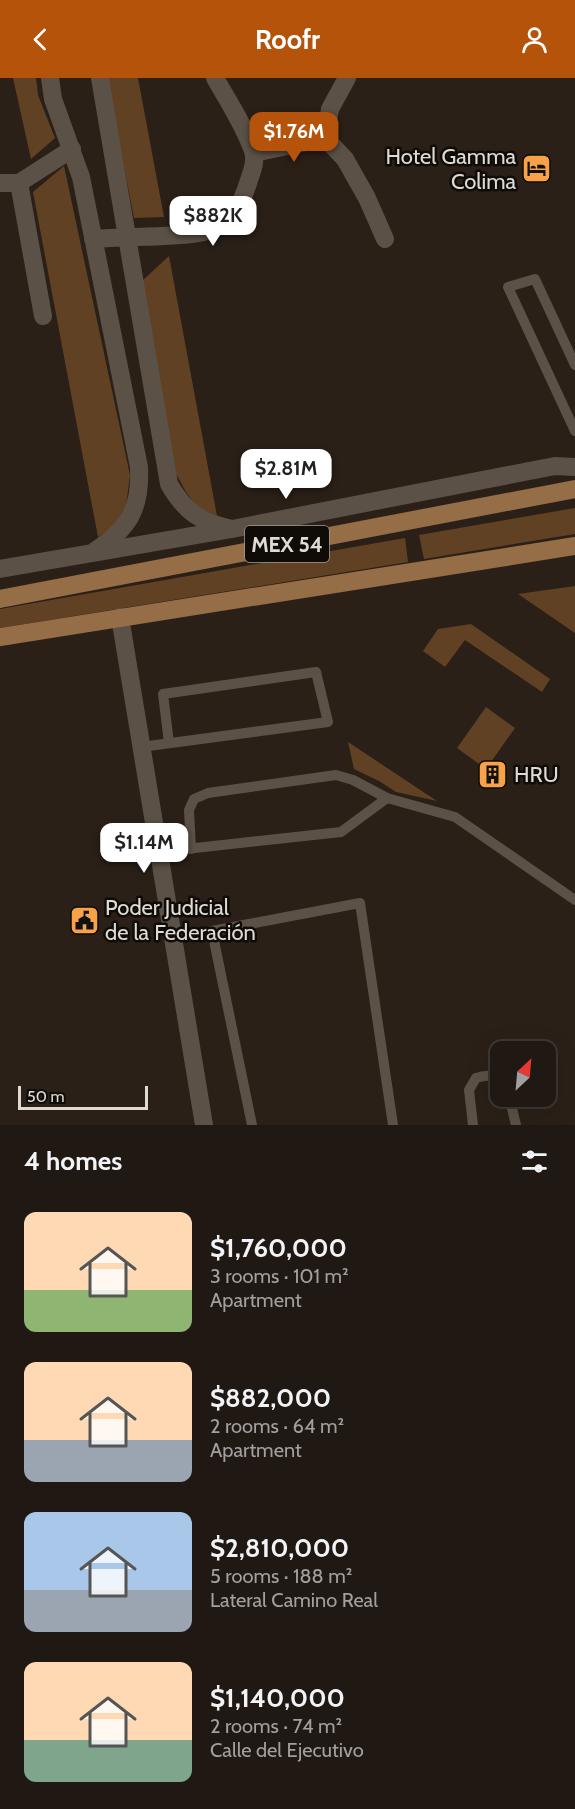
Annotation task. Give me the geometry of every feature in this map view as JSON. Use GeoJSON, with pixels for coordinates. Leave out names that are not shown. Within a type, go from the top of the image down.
{"type":"FeatureCollection","features":[{"type":"Feature","properties":{"kind":"main road","name":"MEX 54"},"geometry":{"type":"LineString","coordinates":[[0,599],[575,489]]}},
{"type":"Feature","properties":{"kind":"main road","name":"MEX 54"},"geometry":{"type":"LineString","coordinates":[[0,637],[575,546]]}},
{"type":"Feature","properties":{"kind":"street"},"geometry":{"type":"LineString","coordinates":[[50,78],[53,99],[81,177],[139,467],[140,487],[136,507],[126,525],[95,551]]}},
{"type":"Feature","properties":{"kind":"street"},"geometry":{"type":"LineString","coordinates":[[99,78],[169,484],[179,501],[194,515],[212,525],[232,529]]}},
{"type":"Feature","properties":{"kind":"street"},"geometry":{"type":"LineString","coordinates":[[93,239],[199,233],[220,225],[236,213],[251,173],[254,153],[215,78]]}},
{"type":"Feature","properties":{"kind":"street"},"geometry":{"type":"LineString","coordinates":[[325,138],[330,109],[347,78]]}},
{"type":"Feature","properties":{"kind":"street"},"geometry":{"type":"LineString","coordinates":[[254,153],[325,138]]}},
{"type":"Feature","properties":{"kind":"street"},"geometry":{"type":"LineString","coordinates":[[325,138],[345,159],[367,198],[385,239]]}},
{"type":"Feature","properties":{"kind":"street"},"geometry":{"type":"LineString","coordinates":[[0,183],[19,183],[72,149]]}},
{"type":"Feature","properties":{"kind":"street"},"geometry":{"type":"LineString","coordinates":[[19,183],[43,316]]}},
{"type":"Feature","properties":{"kind":"street"},"geometry":{"type":"LineString","coordinates":[[0,569],[232,529],[555,466],[575,467]]}},
{"type":"Feature","properties":{"kind":"street"},"geometry":{"type":"LineString","coordinates":[[120,617],[204,1125]]}},
{"type":"Feature","properties":{"kind":"lane"},"geometry":{"type":"LineString","coordinates":[[575,365],[535,279],[508,287],[575,431]]}},
{"type":"Feature","properties":{"kind":"lane"},"geometry":{"type":"LineString","coordinates":[[141,747],[328,722],[316,672],[163,694],[169,743]]}},
{"type":"Feature","properties":{"kind":"lane"},"geometry":{"type":"LineString","coordinates":[[191,849],[189,810],[194,799],[208,793],[336,775],[353,780],[387,798],[455,817],[575,900]]}},
{"type":"Feature","properties":{"kind":"lane"},"geometry":{"type":"LineString","coordinates":[[159,852],[341,832],[387,798]]}},
{"type":"Feature","properties":{"kind":"lane"},"geometry":{"type":"LineString","coordinates":[[252,1125],[212,931],[360,903],[393,1125]]}},
{"type":"Feature","properties":{"kind":"lane"},"geometry":{"type":"LineString","coordinates":[[472,1125],[469,1090],[476,1078],[490,1076]]}},
{"type":"Feature","properties":{"kind":"lane"},"geometry":{"type":"LineString","coordinates":[[512,1107],[516,1125]]}},
{"type":"Feature","properties":{"kind":"shaded area"},"geometry":{"type":"Polygon","coordinates":[[[13,78],[36,78],[38,95],[55,138],[31,159],[13,78]]]}},
{"type":"Feature","properties":{"kind":"shaded area"},"geometry":{"type":"Polygon","coordinates":[[[107,78],[138,78],[164,217],[134,218],[107,78]]]}},
{"type":"Feature","properties":{"kind":"shaded area"},"geometry":{"type":"Polygon","coordinates":[[[64,166],[130,475],[126,506],[116,525],[98,537],[33,192],[64,166]]]}},
{"type":"Feature","properties":{"kind":"shaded area"},"geometry":{"type":"Polygon","coordinates":[[[169,256],[217,516],[197,507],[175,472],[142,281],[169,256]]]}},
{"type":"Feature","properties":{"kind":"shaded area"},"geometry":{"type":"Polygon","coordinates":[[[575,508],[575,534],[424,559],[419,535],[575,508]]]}},
{"type":"Feature","properties":{"kind":"shaded area"},"geometry":{"type":"Polygon","coordinates":[[[405,538],[408,562],[0,628],[0,609],[405,538]]]}},
{"type":"Feature","properties":{"kind":"shaded area"},"geometry":{"type":"Polygon","coordinates":[[[575,586],[575,633],[518,594],[575,586]]]}},
{"type":"Feature","properties":{"kind":"shaded area"},"geometry":{"type":"Polygon","coordinates":[[[471,624],[550,679],[542,692],[465,640],[445,667],[423,651],[438,629],[471,624]]]}},
{"type":"Feature","properties":{"kind":"shaded area"},"geometry":{"type":"Polygon","coordinates":[[[486,707],[515,728],[486,769],[457,748],[486,707]]]}},
{"type":"Feature","properties":{"kind":"shaded area"},"geometry":{"type":"Polygon","coordinates":[[[348,742],[437,801],[396,792],[354,769],[348,742]]]}},
{"type":"Feature","properties":{"kind":"place","name":"Hotel Gamma Colima"},"geometry":{"type":"Point","coordinates":[537,169]}},
{"type":"Feature","properties":{"kind":"place","name":"HRU"},"geometry":{"type":"Point","coordinates":[493,774]}},
{"type":"Feature","properties":{"kind":"place","name":"Poder Judicial de la Federación"},"geometry":{"type":"Point","coordinates":[84,920]}}]}
